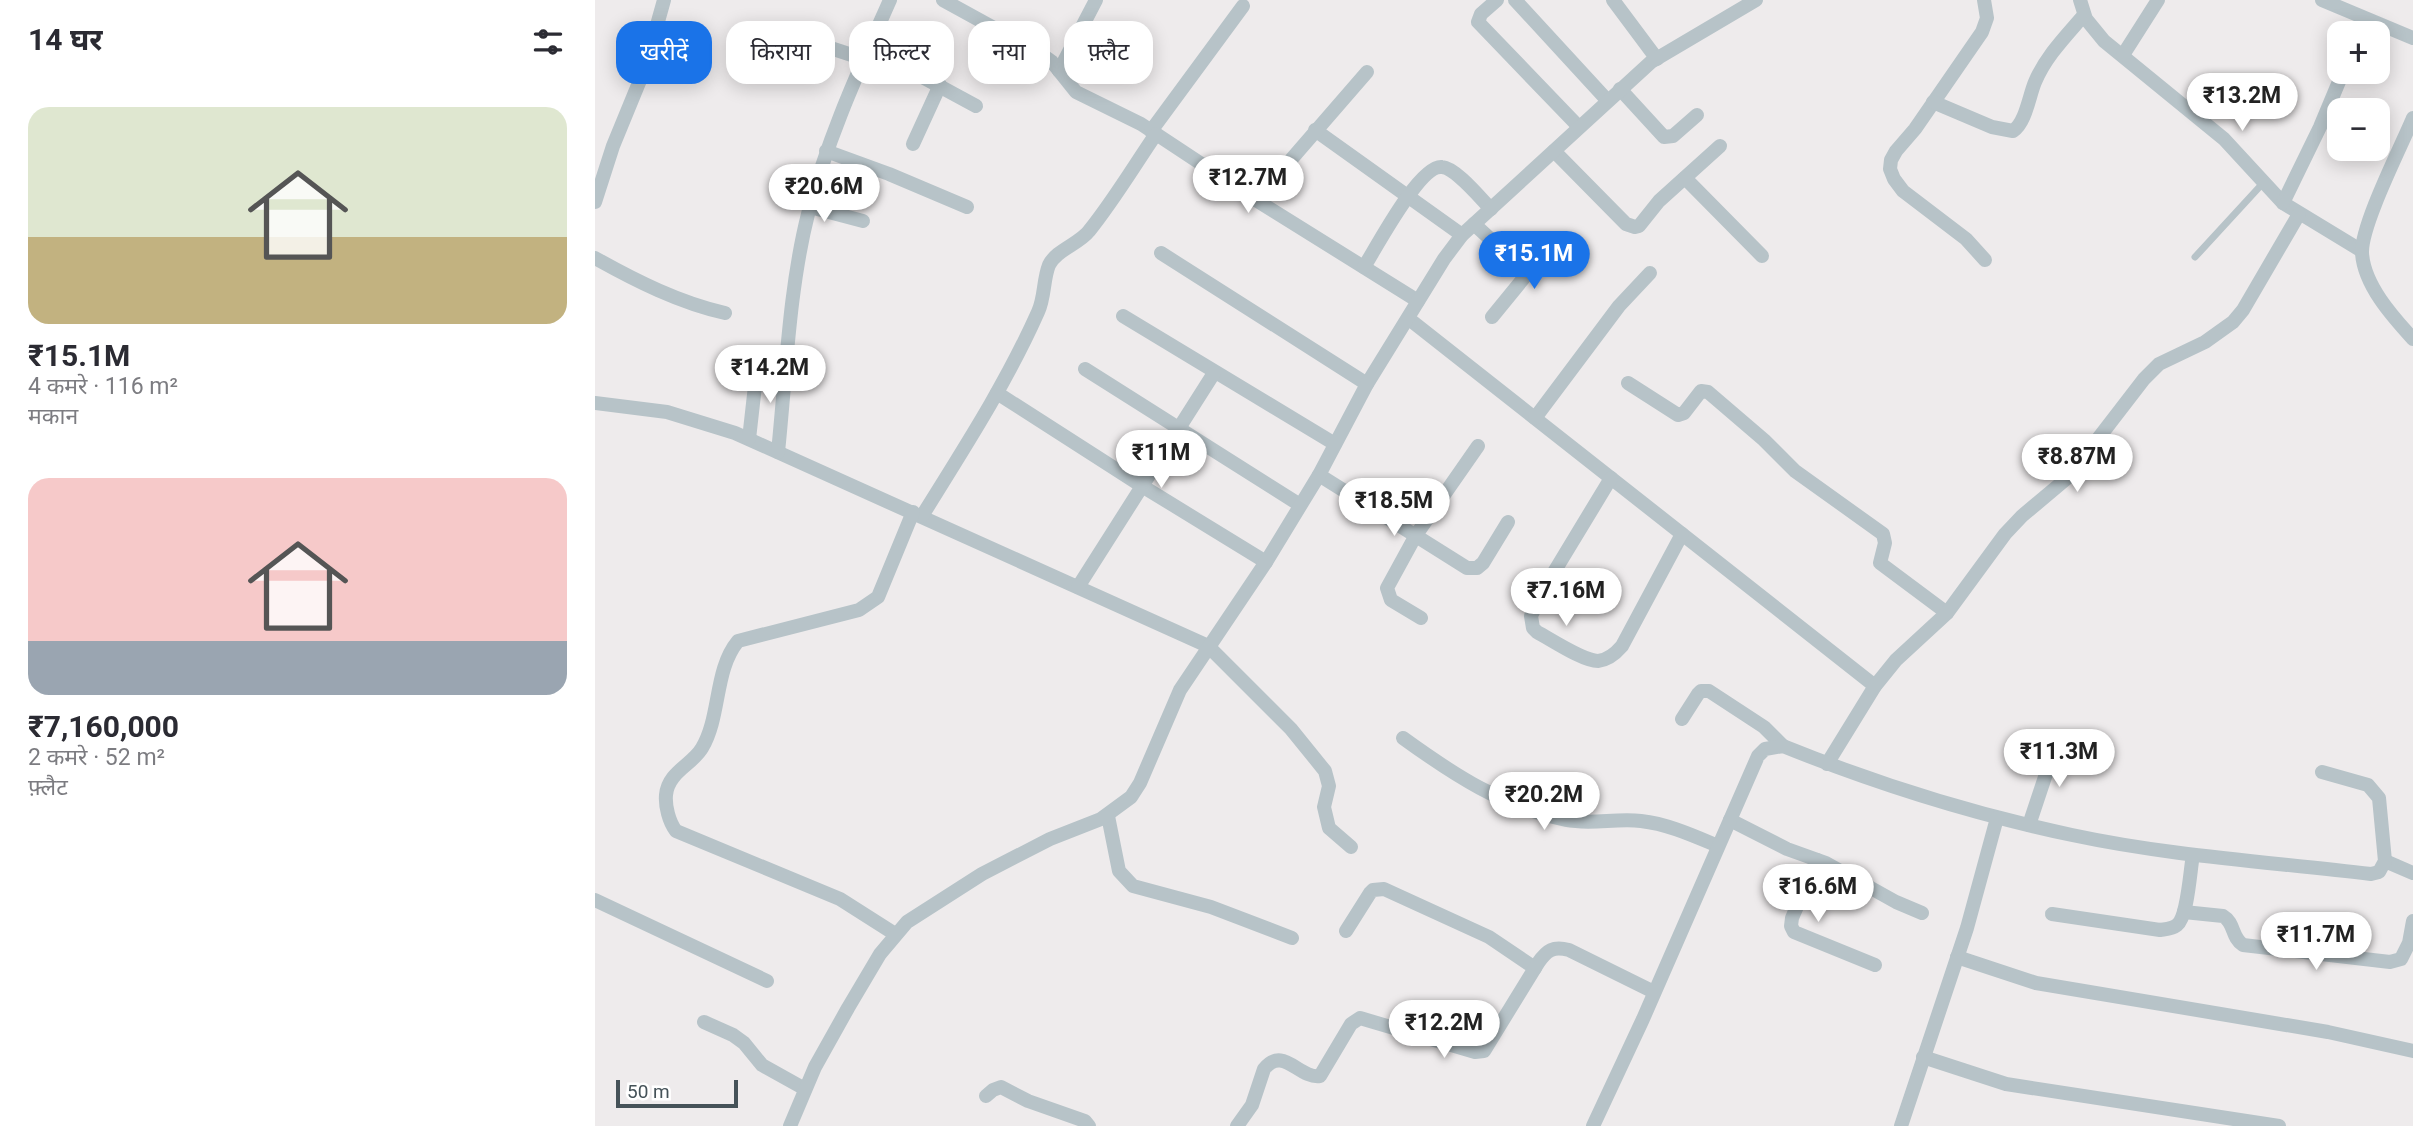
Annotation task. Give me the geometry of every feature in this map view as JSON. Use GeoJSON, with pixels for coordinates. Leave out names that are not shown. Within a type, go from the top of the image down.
{"type":"FeatureCollection","features":[{"type":"Feature","properties":{"kind":"street"},"geometry":{"type":"LineString","coordinates":[[595,202],[613,146],[645,68],[664,0]]}},
{"type":"Feature","properties":{"kind":"street"},"geometry":{"type":"LineString","coordinates":[[882,21],[891,0]]}},
{"type":"Feature","properties":{"kind":"street"},"geometry":{"type":"LineString","coordinates":[[943,0],[1041,54],[1052,62],[1076,92],[1154,132],[1256,200],[1418,301]]}},
{"type":"Feature","properties":{"kind":"street"},"geometry":{"type":"LineString","coordinates":[[1059,71],[1096,0]]}},
{"type":"Feature","properties":{"kind":"street"},"geometry":{"type":"LineString","coordinates":[[1497,0],[1481,14],[1478,22],[1579,127]]}},
{"type":"Feature","properties":{"kind":"street"},"geometry":{"type":"LineString","coordinates":[[1515,0],[1608,100]]}},
{"type":"Feature","properties":{"kind":"street"},"geometry":{"type":"LineString","coordinates":[[1613,0],[1657,59]]}},
{"type":"Feature","properties":{"kind":"street"},"geometry":{"type":"LineString","coordinates":[[790,1126],[815,1067],[848,1008],[880,954],[907,922],[982,874],[1050,839],[1108,816],[1131,797],[1140,783],[1181,690],[1266,562],[1319,475],[1367,384],[1444,259],[1462,235],[1620,89],[1657,59],[1756,0]]}},
{"type":"Feature","properties":{"kind":"street"},"geometry":{"type":"LineString","coordinates":[[1984,0],[1986,24],[1915,129],[1896,151],[1890,169],[1894,180],[1903,191],[1966,239],[1985,260]]}},
{"type":"Feature","properties":{"kind":"street"},"geometry":{"type":"LineString","coordinates":[[2080,0],[2084,15],[2104,41],[2224,139],[2283,203],[2362,251]]}},
{"type":"Feature","properties":{"kind":"street"},"geometry":{"type":"LineString","coordinates":[[2123,55],[2158,0]]}},
{"type":"Feature","properties":{"kind":"street"},"geometry":{"type":"LineString","coordinates":[[2322,0],[2413,38]]}},
{"type":"Feature","properties":{"kind":"street"},"geometry":{"type":"LineString","coordinates":[[895,934],[840,899],[676,831],[670,820],[666,794],[675,776],[702,748],[728,654],[738,641],[859,610],[879,597],[917,514],[997,393],[1039,310],[1048,267],[1053,259],[1075,244],[1089,230],[1243,6]]}},
{"type":"Feature","properties":{"kind":"street"},"geometry":{"type":"LineString","coordinates":[[1933,102],[1992,127],[2013,131],[2021,122],[2029,97],[2047,59],[2084,15]]}},
{"type":"Feature","properties":{"kind":"street"},"geometry":{"type":"LineString","coordinates":[[1256,200],[1367,72]]}},
{"type":"Feature","properties":{"kind":"street"},"geometry":{"type":"LineString","coordinates":[[778,452],[795,288],[810,207],[826,151],[854,84]]}},
{"type":"Feature","properties":{"kind":"street"},"geometry":{"type":"LineString","coordinates":[[2283,203],[2321,127],[2338,84]]}},
{"type":"Feature","properties":{"kind":"street"},"geometry":{"type":"LineString","coordinates":[[913,144],[940,85],[977,106]]}},
{"type":"Feature","properties":{"kind":"street"},"geometry":{"type":"LineString","coordinates":[[1620,89],[1664,137],[1673,136],[1697,115]]}},
{"type":"Feature","properties":{"kind":"street"},"geometry":{"type":"LineString","coordinates":[[2413,118],[2370,219],[2362,251],[2365,269],[2372,285],[2413,339]]}},
{"type":"Feature","properties":{"kind":"street"},"geometry":{"type":"LineString","coordinates":[[1315,130],[1462,235]]}},
{"type":"Feature","properties":{"kind":"street"},"geometry":{"type":"LineString","coordinates":[[1553,151],[1630,227],[1639,226],[1659,201],[1720,146]]}},
{"type":"Feature","properties":{"kind":"street"},"geometry":{"type":"LineString","coordinates":[[826,151],[967,207]]}},
{"type":"Feature","properties":{"kind":"street"},"geometry":{"type":"LineString","coordinates":[[1364,267],[1408,197],[1429,171],[1441,166],[1454,172],[1491,209]]}},
{"type":"Feature","properties":{"kind":"street"},"geometry":{"type":"LineString","coordinates":[[1685,178],[1762,256]]}},
{"type":"Feature","properties":{"kind":"street"},"geometry":{"type":"LineString","coordinates":[[810,207],[863,221]]}},
{"type":"Feature","properties":{"kind":"street"},"geometry":{"type":"LineString","coordinates":[[1828,764],[1875,686],[1896,660],[1947,614],[2005,534],[2022,516],[2078,470],[2097,440],[2144,379],[2159,364],[2205,342],[2233,322],[2243,310],[2299,214]]}},
{"type":"Feature","properties":{"kind":"street"},"geometry":{"type":"LineString","coordinates":[[1474,224],[1527,272]]}},
{"type":"Feature","properties":{"kind":"street"},"geometry":{"type":"LineString","coordinates":[[1492,317],[1545,252],[1567,248]]}},
{"type":"Feature","properties":{"kind":"street"},"geometry":{"type":"LineString","coordinates":[[1161,253],[1367,384]]}},
{"type":"Feature","properties":{"kind":"street"},"geometry":{"type":"LineString","coordinates":[[595,258],[653,288],[707,309],[725,313]]}},
{"type":"Feature","properties":{"kind":"street"},"geometry":{"type":"LineString","coordinates":[[1535,418],[1619,306],[1650,273]]}},
{"type":"Feature","properties":{"kind":"street"},"geometry":{"type":"LineString","coordinates":[[1123,316],[1335,444]]}},
{"type":"Feature","properties":{"kind":"street"},"geometry":{"type":"LineString","coordinates":[[1409,319],[1875,686]]}},
{"type":"Feature","properties":{"kind":"street"},"geometry":{"type":"LineString","coordinates":[[749,439],[757,368]]}},
{"type":"Feature","properties":{"kind":"street"},"geometry":{"type":"LineString","coordinates":[[1085,369],[1300,505]]}},
{"type":"Feature","properties":{"kind":"street"},"geometry":{"type":"LineString","coordinates":[[1077,587],[1214,373]]}},
{"type":"Feature","properties":{"kind":"street"},"geometry":{"type":"LineString","coordinates":[[1628,383],[1678,415],[1684,413],[1701,391],[1709,392],[1795,471],[1883,534],[1885,542],[1880,563],[1947,614]]}},
{"type":"Feature","properties":{"kind":"street"},"geometry":{"type":"LineString","coordinates":[[997,393],[1266,562]]}},
{"type":"Feature","properties":{"kind":"street"},"geometry":{"type":"LineString","coordinates":[[595,403],[667,412],[749,439],[1208,646],[1291,729],[1325,771],[1329,786],[1324,807],[1329,828],[1352,847]]}},
{"type":"Feature","properties":{"kind":"street"},"geometry":{"type":"LineString","coordinates":[[1422,618],[1398,605],[1387,594],[1390,580],[1416,535],[1478,446]]}},
{"type":"Feature","properties":{"kind":"street"},"geometry":{"type":"LineString","coordinates":[[1319,475],[1467,568],[1477,568],[1483,563],[1508,522]]}},
{"type":"Feature","properties":{"kind":"street"},"geometry":{"type":"LineString","coordinates":[[1611,478],[1542,592],[1531,616],[1531,623],[1537,632],[1589,659],[1599,661],[1616,654],[1682,534]]}},
{"type":"Feature","properties":{"kind":"street"},"geometry":{"type":"LineString","coordinates":[[1682,719],[1698,694],[1701,691],[1709,691],[1764,727],[1783,746],[1887,786],[1997,818],[2073,836],[2193,855],[2371,874],[2379,872],[2385,862],[2379,798],[2374,790],[2359,782],[2322,772]]}},
{"type":"Feature","properties":{"kind":"street"},"geometry":{"type":"LineString","coordinates":[[1403,738],[1471,785],[1529,810],[1568,820],[1596,823],[1654,823],[1718,846]]}},
{"type":"Feature","properties":{"kind":"street"},"geometry":{"type":"LineString","coordinates":[[2029,825],[2057,741]]}},
{"type":"Feature","properties":{"kind":"street"},"geometry":{"type":"LineString","coordinates":[[1593,1126],[1758,756],[1765,749],[1783,746]]}},
{"type":"Feature","properties":{"kind":"street"},"geometry":{"type":"LineString","coordinates":[[1108,816],[1119,871],[1133,886],[1211,907],[1292,938]]}},
{"type":"Feature","properties":{"kind":"street"},"geometry":{"type":"LineString","coordinates":[[1901,1126],[1957,957],[1997,818]]}},
{"type":"Feature","properties":{"kind":"street"},"geometry":{"type":"LineString","coordinates":[[1730,820],[1922,913]]}},
{"type":"Feature","properties":{"kind":"street"},"geometry":{"type":"LineString","coordinates":[[2052,914],[2160,930],[2178,925],[2184,912],[2193,855]]}},
{"type":"Feature","properties":{"kind":"street"},"geometry":{"type":"LineString","coordinates":[[1817,860],[1792,918],[1791,926],[1794,932],[1875,965]]}},
{"type":"Feature","properties":{"kind":"street"},"geometry":{"type":"LineString","coordinates":[[2385,862],[2413,873]]}},
{"type":"Feature","properties":{"kind":"street"},"geometry":{"type":"LineString","coordinates":[[1346,931],[1370,893],[1384,889],[1489,937],[1535,968]]}},
{"type":"Feature","properties":{"kind":"street"},"geometry":{"type":"LineString","coordinates":[[595,900],[767,981]]}},
{"type":"Feature","properties":{"kind":"street"},"geometry":{"type":"LineString","coordinates":[[2184,912],[2223,916],[2228,919],[2237,941],[2243,945],[2390,962],[2401,959],[2405,954],[2413,921]]}},
{"type":"Feature","properties":{"kind":"street"},"geometry":{"type":"LineString","coordinates":[[1237,1126],[1252,1105],[1268,1064],[1282,1060],[1312,1076],[1320,1076],[1351,1024],[1360,1018],[1475,1052],[1484,1051],[1547,950],[1562,948],[1654,992]]}},
{"type":"Feature","properties":{"kind":"street"},"geometry":{"type":"LineString","coordinates":[[1957,957],[2036,983],[2328,1032],[2413,1051]]}},
{"type":"Feature","properties":{"kind":"street"},"geometry":{"type":"LineString","coordinates":[[704,1022],[733,1035],[744,1043],[762,1065],[805,1089]]}},
{"type":"Feature","properties":{"kind":"street"},"geometry":{"type":"LineString","coordinates":[[1923,1057],[2006,1084],[2279,1126]]}},
{"type":"Feature","properties":{"kind":"street"},"geometry":{"type":"LineString","coordinates":[[986,1096],[1001,1087],[1028,1101],[1085,1121],[1090,1126]]}},
{"type":"Feature","properties":{"kind":"lane"},"geometry":{"type":"LineString","coordinates":[[2195,257],[2264,182]]}}]}
